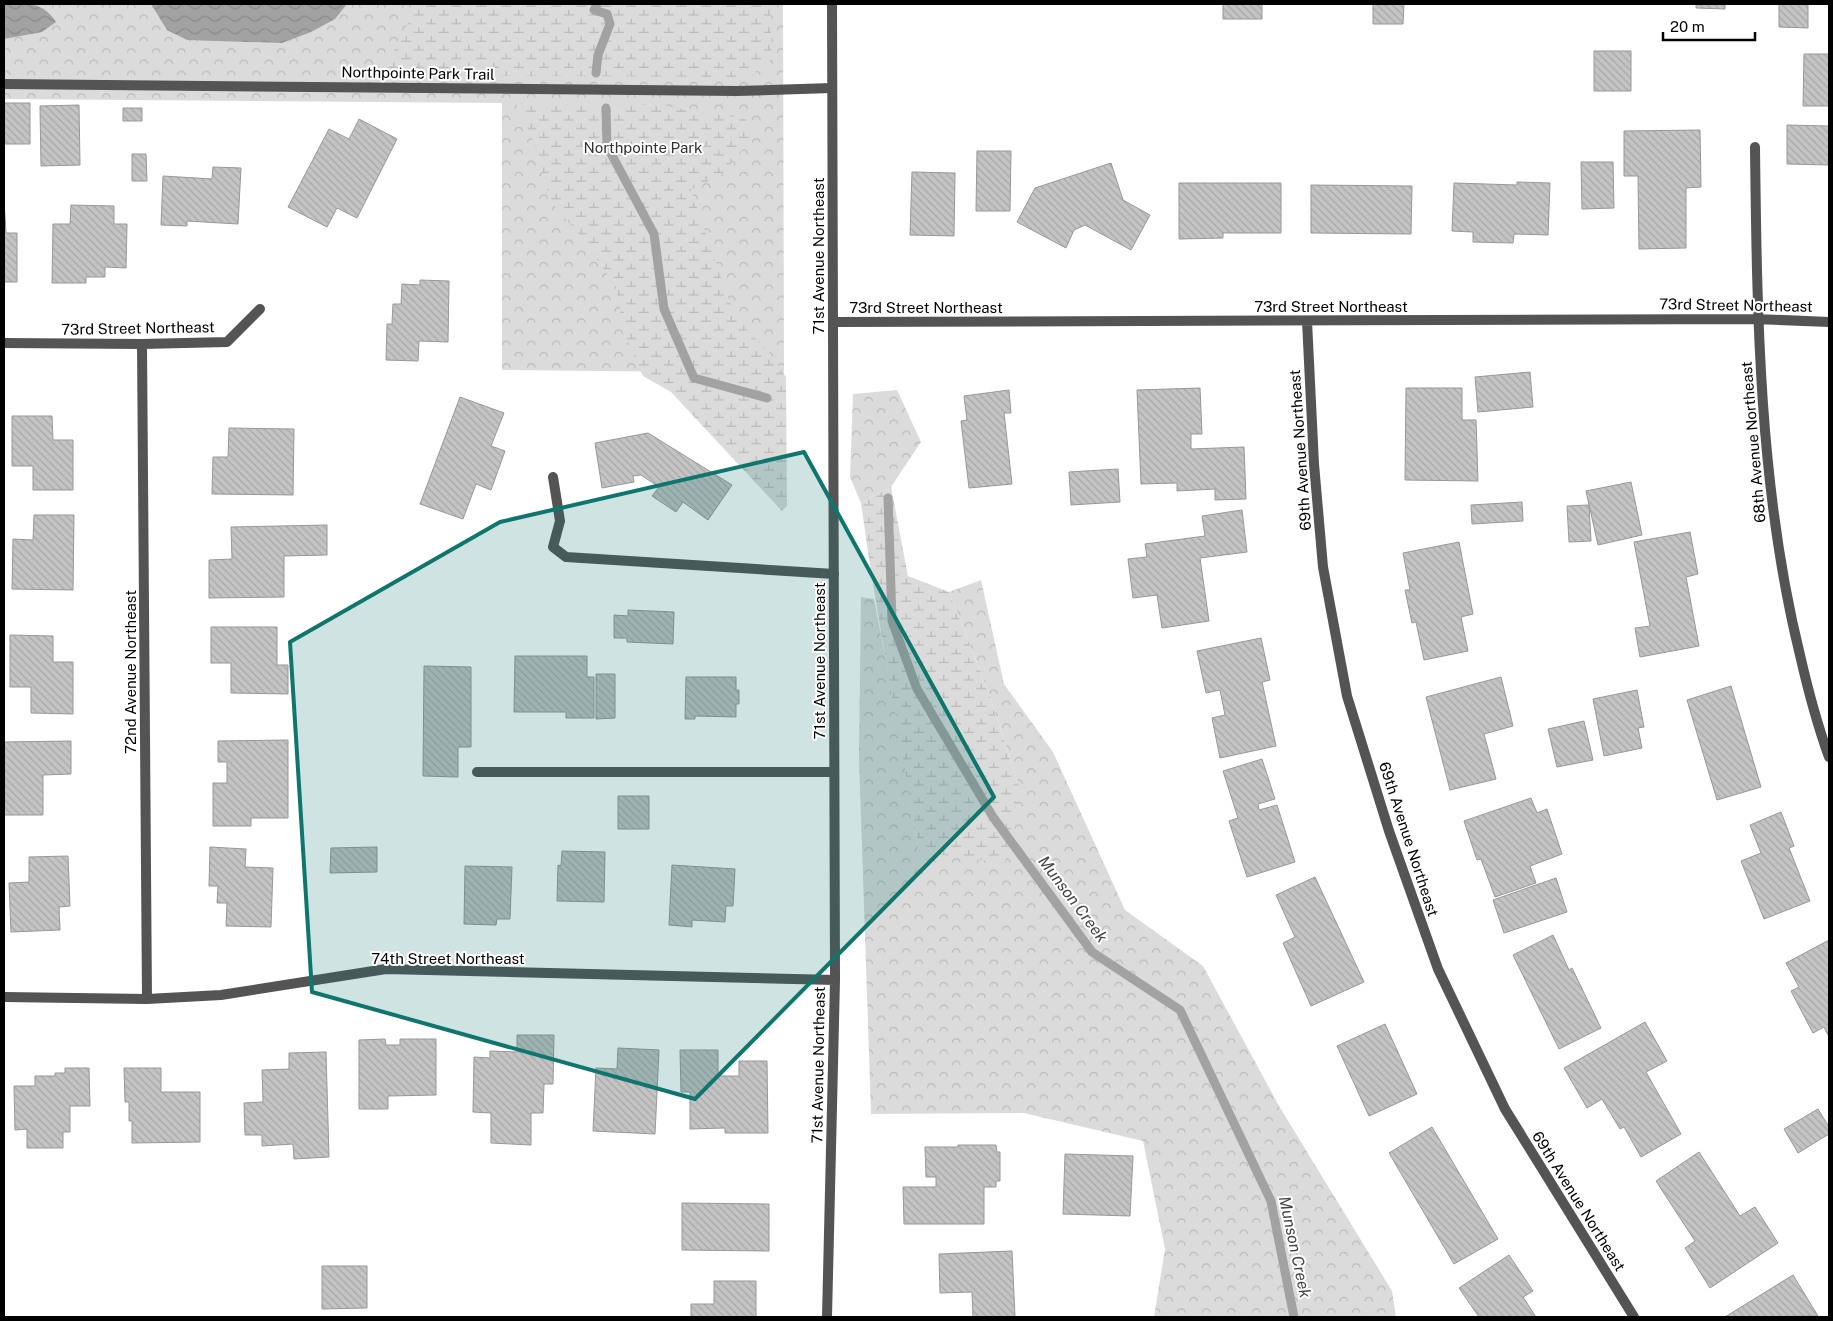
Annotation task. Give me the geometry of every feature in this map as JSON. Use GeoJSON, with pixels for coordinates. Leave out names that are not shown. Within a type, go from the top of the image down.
{"type":"FeatureCollection","features":[{"type":"Feature","properties":{"kind":"street","name":"71st Avenue Northeast"},"geometry":{"type":"LineString","coordinates":[[828,1317],[835,980],[832,4]]}},
{"type":"Feature","properties":{"kind":"street","name":"Northpointe Park Trail"},"geometry":{"type":"LineString","coordinates":[[4,84],[727,90],[832,88]]}},
{"type":"Feature","properties":{"kind":"street","name":"68th Avenue Northeast"},"geometry":{"type":"LineString","coordinates":[[1755,147],[1757,319],[1768,477],[1788,607],[1817,725],[1829,757]]}},
{"type":"Feature","properties":{"kind":"street","name":"73rd Street Northeast"},"geometry":{"type":"LineString","coordinates":[[4,343],[142,344],[227,342],[260,309]]}},
{"type":"Feature","properties":{"kind":"street","name":"73rd Street Northeast"},"geometry":{"type":"LineString","coordinates":[[833,322],[1757,319],[1829,322]]}},
{"type":"Feature","properties":{"kind":"street","name":"69th Avenue Northeast"},"geometry":{"type":"LineString","coordinates":[[1307,321],[1314,464],[1323,567],[1347,696],[1389,831],[1438,969],[1505,1109],[1634,1317]]}},
{"type":"Feature","properties":{"kind":"street","name":"72nd Avenue Northeast"},"geometry":{"type":"LineString","coordinates":[[142,344],[147,999]]}},
{"type":"Feature","properties":{"kind":"street"},"geometry":{"type":"LineString","coordinates":[[553,477],[560,521],[553,547],[566,557],[834,574]]}},
{"type":"Feature","properties":{"kind":"street"},"geometry":{"type":"LineString","coordinates":[[478,772],[834,772]]}},
{"type":"Feature","properties":{"kind":"street","name":"74th Street Northeast"},"geometry":{"type":"LineString","coordinates":[[4,997],[147,999],[221,995],[386,969],[835,980]]}},
{"type":"Feature","properties":{"kind":"highlighted area"},"geometry":{"type":"Polygon","coordinates":[[[804,452],[994,797],[695,1099],[312,992],[290,642],[500,522],[804,452]]]}},
{"type":"Feature","properties":{"kind":"green space","name":"Northpointe Park"},"geometry":{"type":"Polygon","coordinates":[[[4,4],[783,4],[784,373],[502,370],[502,103],[4,99],[4,4]]]}},
{"type":"Feature","properties":{"kind":"green space"},"geometry":{"type":"Polygon","coordinates":[[[418,4],[770,4],[772,58],[750,77],[381,75],[418,4]]]}},
{"type":"Feature","properties":{"kind":"green space"},"geometry":{"type":"Polygon","coordinates":[[[516,103],[659,105],[746,119],[752,133],[742,150],[722,174],[691,190],[729,301],[748,331],[770,353],[786,377],[787,506],[782,511],[671,392],[643,376],[624,332],[616,287],[581,237],[550,200],[535,145],[516,103]]]}},
{"type":"Feature","properties":{"kind":"green space"},"geometry":{"type":"Polygon","coordinates":[[[897,390],[921,442],[891,487],[861,503],[850,477],[853,394],[897,390]]]}},
{"type":"Feature","properties":{"kind":"green space"},"geometry":{"type":"Polygon","coordinates":[[[891,487],[908,576],[949,592],[988,691],[1019,786],[1006,863],[919,852],[881,634],[861,503],[891,487]]]}},
{"type":"Feature","properties":{"kind":"green space"},"geometry":{"type":"Polygon","coordinates":[[[981,580],[1004,684],[1053,752],[1125,910],[1203,966],[1279,1106],[1392,1291],[1396,1317],[1154,1317],[1165,1249],[1143,1141],[1024,1113],[871,1114],[859,757],[861,597],[874,599],[899,729],[919,852],[1019,786],[988,691],[949,592],[981,580]]]}},
{"type":"Feature","properties":{"kind":"water"},"geometry":{"type":"Polygon","coordinates":[[[4,4],[27,4],[40,7],[51,15],[56,22],[42,32],[4,39],[4,4]]]}},
{"type":"Feature","properties":{"kind":"water"},"geometry":{"type":"Polygon","coordinates":[[[151,4],[347,4],[335,19],[311,32],[282,43],[187,40],[167,30],[151,4]]]}},
{"type":"Feature","properties":{"kind":"building"},"geometry":{"type":"Polygon","coordinates":[[[1223,4],[1262,4],[1262,19],[1223,19],[1223,4]]]}},
{"type":"Feature","properties":{"kind":"building"},"geometry":{"type":"Polygon","coordinates":[[[1373,4],[1404,4],[1403,24],[1373,24],[1373,4]]]}},
{"type":"Feature","properties":{"kind":"building"},"geometry":{"type":"Polygon","coordinates":[[[1696,4],[1725,4],[1725,9],[1696,8],[1696,4]]]}},
{"type":"Feature","properties":{"kind":"building"},"geometry":{"type":"Polygon","coordinates":[[[1779,4],[1808,4],[1808,28],[1779,27],[1779,4]]]}},
{"type":"Feature","properties":{"kind":"building"},"geometry":{"type":"Polygon","coordinates":[[[1594,51],[1631,51],[1631,91],[1594,91],[1594,51]]]}},
{"type":"Feature","properties":{"kind":"building"},"geometry":{"type":"Polygon","coordinates":[[[1804,54],[1829,54],[1829,106],[1803,106],[1804,54]]]}},
{"type":"Feature","properties":{"kind":"building"},"geometry":{"type":"Polygon","coordinates":[[[4,103],[30,103],[30,144],[4,144],[4,103]]]}},
{"type":"Feature","properties":{"kind":"building"},"geometry":{"type":"Polygon","coordinates":[[[79,105],[80,165],[41,166],[40,106],[79,105]]]}},
{"type":"Feature","properties":{"kind":"building"},"geometry":{"type":"Polygon","coordinates":[[[123,108],[142,108],[142,121],[123,121],[123,108]]]}},
{"type":"Feature","properties":{"kind":"building"},"geometry":{"type":"Polygon","coordinates":[[[359,119],[397,139],[357,218],[337,208],[327,227],[288,207],[329,129],[349,139],[359,119]]]}},
{"type":"Feature","properties":{"kind":"building"},"geometry":{"type":"Polygon","coordinates":[[[1787,125],[1829,126],[1829,165],[1787,164],[1787,125]]]}},
{"type":"Feature","properties":{"kind":"building"},"geometry":{"type":"Polygon","coordinates":[[[1700,130],[1701,187],[1686,188],[1686,248],[1639,249],[1638,176],[1624,176],[1624,131],[1700,130]]]}},
{"type":"Feature","properties":{"kind":"building"},"geometry":{"type":"Polygon","coordinates":[[[977,151],[1011,151],[1010,211],[976,211],[977,151]]]}},
{"type":"Feature","properties":{"kind":"building"},"geometry":{"type":"Polygon","coordinates":[[[132,154],[146,154],[147,181],[132,181],[132,154]]]}},
{"type":"Feature","properties":{"kind":"building"},"geometry":{"type":"Polygon","coordinates":[[[1581,162],[1613,162],[1614,208],[1582,209],[1581,162]]]}},
{"type":"Feature","properties":{"kind":"building"},"geometry":{"type":"Polygon","coordinates":[[[1111,163],[1123,200],[1150,215],[1131,250],[1085,225],[1074,230],[1066,248],[1017,222],[1035,188],[1111,163]]]}},
{"type":"Feature","properties":{"kind":"building"},"geometry":{"type":"Polygon","coordinates":[[[213,167],[241,168],[238,224],[187,221],[187,226],[161,225],[163,176],[212,179],[213,167]]]}},
{"type":"Feature","properties":{"kind":"building"},"geometry":{"type":"Polygon","coordinates":[[[912,172],[955,173],[954,236],[910,235],[912,172]]]}},
{"type":"Feature","properties":{"kind":"building"},"geometry":{"type":"Polygon","coordinates":[[[1517,182],[1550,183],[1548,235],[1514,234],[1513,243],[1473,242],[1473,232],[1452,231],[1454,183],[1517,185],[1517,182]]]}},
{"type":"Feature","properties":{"kind":"building"},"geometry":{"type":"Polygon","coordinates":[[[1179,183],[1281,183],[1281,233],[1223,233],[1223,238],[1179,239],[1179,183]]]}},
{"type":"Feature","properties":{"kind":"building"},"geometry":{"type":"Polygon","coordinates":[[[1311,185],[1412,186],[1411,234],[1311,233],[1311,185]]]}},
{"type":"Feature","properties":{"kind":"building"},"geometry":{"type":"Polygon","coordinates":[[[4,201],[6,233],[17,233],[17,282],[4,282],[4,201]]]}},
{"type":"Feature","properties":{"kind":"building"},"geometry":{"type":"Polygon","coordinates":[[[71,205],[114,206],[114,224],[127,224],[126,268],[105,267],[105,277],[86,277],[86,283],[52,283],[53,224],[70,224],[71,205]]]}},
{"type":"Feature","properties":{"kind":"building"},"geometry":{"type":"Polygon","coordinates":[[[420,280],[449,281],[448,342],[419,341],[418,361],[386,360],[387,324],[392,324],[393,304],[401,304],[402,284],[420,285],[420,280]]]}},
{"type":"Feature","properties":{"kind":"building"},"geometry":{"type":"Polygon","coordinates":[[[1530,372],[1533,407],[1478,412],[1475,377],[1530,372]]]}},
{"type":"Feature","properties":{"kind":"building"},"geometry":{"type":"Polygon","coordinates":[[[1200,388],[1202,434],[1191,434],[1191,449],[1244,447],[1246,499],[1215,500],[1215,489],[1177,491],[1177,483],[1141,484],[1137,390],[1200,388]]]}},
{"type":"Feature","properties":{"kind":"building"},"geometry":{"type":"Polygon","coordinates":[[[1406,388],[1462,388],[1462,420],[1476,420],[1478,481],[1405,480],[1406,388]]]}},
{"type":"Feature","properties":{"kind":"building"},"geometry":{"type":"Polygon","coordinates":[[[1009,390],[1011,413],[1004,413],[1012,484],[969,488],[961,421],[967,420],[964,396],[1009,390]]]}},
{"type":"Feature","properties":{"kind":"building"},"geometry":{"type":"Polygon","coordinates":[[[460,397],[504,413],[491,446],[505,451],[491,490],[476,484],[463,519],[420,504],[460,397]]]}},
{"type":"Feature","properties":{"kind":"building"},"geometry":{"type":"Polygon","coordinates":[[[12,416],[52,416],[53,440],[73,440],[73,490],[33,490],[33,466],[12,466],[12,416]]]}},
{"type":"Feature","properties":{"kind":"building"},"geometry":{"type":"Polygon","coordinates":[[[229,428],[294,429],[293,495],[212,494],[213,457],[228,457],[229,428]]]}},
{"type":"Feature","properties":{"kind":"building"},"geometry":{"type":"Polygon","coordinates":[[[648,433],[732,485],[708,520],[683,502],[676,512],[652,496],[659,487],[641,475],[633,476],[634,482],[602,488],[595,443],[648,433]]]}},
{"type":"Feature","properties":{"kind":"building"},"geometry":{"type":"Polygon","coordinates":[[[1118,469],[1120,502],[1071,505],[1069,472],[1118,469]]]}},
{"type":"Feature","properties":{"kind":"building"},"geometry":{"type":"Polygon","coordinates":[[[1631,482],[1642,535],[1598,545],[1586,491],[1631,482]]]}},
{"type":"Feature","properties":{"kind":"building"},"geometry":{"type":"Polygon","coordinates":[[[1522,502],[1523,521],[1472,524],[1471,505],[1522,502]]]}},
{"type":"Feature","properties":{"kind":"building"},"geometry":{"type":"Polygon","coordinates":[[[1589,505],[1591,541],[1569,542],[1567,506],[1589,505]]]}},
{"type":"Feature","properties":{"kind":"building"},"geometry":{"type":"Polygon","coordinates":[[[1242,510],[1247,552],[1200,558],[1209,621],[1162,628],[1157,595],[1133,598],[1128,559],[1147,557],[1145,544],[1205,536],[1202,516],[1242,510]]]}},
{"type":"Feature","properties":{"kind":"building"},"geometry":{"type":"Polygon","coordinates":[[[34,515],[74,515],[73,590],[12,589],[13,539],[33,540],[34,515]]]}},
{"type":"Feature","properties":{"kind":"building"},"geometry":{"type":"Polygon","coordinates":[[[327,525],[327,555],[284,556],[284,597],[209,598],[209,560],[232,559],[231,527],[327,525]]]}},
{"type":"Feature","properties":{"kind":"building"},"geometry":{"type":"Polygon","coordinates":[[[1690,532],[1698,574],[1686,577],[1699,646],[1640,657],[1635,628],[1650,626],[1634,542],[1690,532]]]}},
{"type":"Feature","properties":{"kind":"building"},"geometry":{"type":"Polygon","coordinates":[[[1459,542],[1473,614],[1461,617],[1468,651],[1424,660],[1416,622],[1412,623],[1405,590],[1410,590],[1403,553],[1459,542]]]}},
{"type":"Feature","properties":{"kind":"building"},"geometry":{"type":"Polygon","coordinates":[[[628,610],[674,612],[673,644],[627,642],[627,638],[614,638],[614,615],[628,616],[628,610]]]}},
{"type":"Feature","properties":{"kind":"building"},"geometry":{"type":"Polygon","coordinates":[[[211,627],[277,627],[277,665],[288,665],[288,694],[231,693],[231,663],[211,663],[211,627]]]}},
{"type":"Feature","properties":{"kind":"building"},"geometry":{"type":"Polygon","coordinates":[[[10,635],[53,636],[53,662],[73,662],[73,714],[31,713],[31,687],[10,687],[10,635]]]}},
{"type":"Feature","properties":{"kind":"building"},"geometry":{"type":"Polygon","coordinates":[[[1261,638],[1270,680],[1262,682],[1276,746],[1220,758],[1212,718],[1225,715],[1220,690],[1206,693],[1197,651],[1261,638]]]}},
{"type":"Feature","properties":{"kind":"building"},"geometry":{"type":"Polygon","coordinates":[[[515,656],[587,656],[587,677],[594,677],[594,718],[566,718],[566,712],[514,712],[515,656]]]}},
{"type":"Feature","properties":{"kind":"building"},"geometry":{"type":"Polygon","coordinates":[[[424,666],[471,667],[471,747],[458,747],[458,777],[423,776],[424,666]]]}},
{"type":"Feature","properties":{"kind":"building"},"geometry":{"type":"Polygon","coordinates":[[[596,674],[615,674],[615,718],[596,719],[596,674]]]}},
{"type":"Feature","properties":{"kind":"building"},"geometry":{"type":"Polygon","coordinates":[[[686,677],[736,677],[736,690],[739,690],[739,704],[736,704],[736,717],[695,716],[695,719],[685,719],[686,677]]]}},
{"type":"Feature","properties":{"kind":"building"},"geometry":{"type":"Polygon","coordinates":[[[1501,677],[1513,726],[1484,734],[1496,779],[1450,790],[1426,697],[1501,677]]]}},
{"type":"Feature","properties":{"kind":"building"},"geometry":{"type":"Polygon","coordinates":[[[1731,686],[1761,787],[1717,800],[1687,700],[1731,686]]]}},
{"type":"Feature","properties":{"kind":"building"},"geometry":{"type":"Polygon","coordinates":[[[1637,690],[1644,727],[1638,728],[1642,748],[1604,756],[1593,699],[1637,690]]]}},
{"type":"Feature","properties":{"kind":"building"},"geometry":{"type":"Polygon","coordinates":[[[1584,721],[1593,760],[1557,767],[1548,729],[1584,721]]]}},
{"type":"Feature","properties":{"kind":"building"},"geometry":{"type":"Polygon","coordinates":[[[288,740],[288,818],[251,818],[251,826],[213,826],[213,783],[227,783],[227,762],[218,762],[218,741],[288,740]]]}},
{"type":"Feature","properties":{"kind":"building"},"geometry":{"type":"Polygon","coordinates":[[[71,741],[71,774],[43,775],[43,815],[4,815],[4,742],[71,741]]]}},
{"type":"Feature","properties":{"kind":"building"},"geometry":{"type":"Polygon","coordinates":[[[1262,759],[1275,799],[1258,804],[1259,810],[1277,805],[1295,862],[1247,877],[1229,821],[1238,818],[1223,771],[1262,759]]]}},
{"type":"Feature","properties":{"kind":"building"},"geometry":{"type":"Polygon","coordinates":[[[618,796],[649,796],[649,829],[618,829],[618,796]]]}},
{"type":"Feature","properties":{"kind":"building"},"geometry":{"type":"Polygon","coordinates":[[[1531,798],[1537,813],[1547,809],[1562,854],[1530,866],[1536,883],[1495,897],[1481,859],[1477,860],[1464,821],[1531,798]]]}},
{"type":"Feature","properties":{"kind":"building"},"geometry":{"type":"Polygon","coordinates":[[[1781,812],[1794,846],[1789,848],[1810,901],[1764,919],[1741,861],[1761,853],[1750,825],[1781,812]]]}},
{"type":"Feature","properties":{"kind":"building"},"geometry":{"type":"Polygon","coordinates":[[[210,847],[246,849],[245,867],[273,868],[271,927],[226,926],[227,903],[217,903],[218,886],[209,886],[210,847]]]}},
{"type":"Feature","properties":{"kind":"building"},"geometry":{"type":"Polygon","coordinates":[[[377,847],[377,872],[330,873],[331,848],[377,847]]]}},
{"type":"Feature","properties":{"kind":"building"},"geometry":{"type":"Polygon","coordinates":[[[562,851],[605,852],[604,902],[557,901],[558,865],[561,866],[562,851]]]}},
{"type":"Feature","properties":{"kind":"building"},"geometry":{"type":"Polygon","coordinates":[[[68,856],[70,906],[59,907],[60,930],[11,932],[9,883],[29,882],[29,857],[68,856]]]}},
{"type":"Feature","properties":{"kind":"building"},"geometry":{"type":"Polygon","coordinates":[[[672,865],[735,869],[733,906],[726,906],[725,922],[692,920],[692,927],[669,925],[672,865]]]}},
{"type":"Feature","properties":{"kind":"building"},"geometry":{"type":"Polygon","coordinates":[[[465,866],[512,867],[510,919],[497,919],[496,925],[464,924],[465,866]]]}},
{"type":"Feature","properties":{"kind":"building"},"geometry":{"type":"Polygon","coordinates":[[[1315,877],[1364,982],[1311,1006],[1283,943],[1295,937],[1276,895],[1315,877]]]}},
{"type":"Feature","properties":{"kind":"building"},"geometry":{"type":"Polygon","coordinates":[[[1556,878],[1567,912],[1504,933],[1493,900],[1556,878]]]}},
{"type":"Feature","properties":{"kind":"building"},"geometry":{"type":"Polygon","coordinates":[[[1553,935],[1569,970],[1572,968],[1601,1028],[1559,1049],[1513,955],[1553,935]]]}},
{"type":"Feature","properties":{"kind":"building"},"geometry":{"type":"Polygon","coordinates":[[[1829,940],[1829,1037],[1824,1027],[1813,1033],[1791,991],[1799,987],[1786,963],[1829,940]]]}},
{"type":"Feature","properties":{"kind":"building"},"geometry":{"type":"Polygon","coordinates":[[[1645,1022],[1667,1061],[1646,1072],[1681,1134],[1641,1157],[1624,1127],[1620,1129],[1602,1099],[1587,1108],[1564,1068],[1645,1022]]]}},
{"type":"Feature","properties":{"kind":"building"},"geometry":{"type":"Polygon","coordinates":[[[1385,1024],[1417,1094],[1369,1116],[1337,1046],[1385,1024]]]}},
{"type":"Feature","properties":{"kind":"building"},"geometry":{"type":"Polygon","coordinates":[[[517,1035],[554,1035],[553,1084],[544,1084],[543,1113],[531,1113],[531,1145],[491,1143],[491,1113],[473,1112],[474,1057],[490,1058],[490,1051],[517,1052],[517,1035]]]}},
{"type":"Feature","properties":{"kind":"building"},"geometry":{"type":"Polygon","coordinates":[[[385,1039],[386,1045],[400,1045],[400,1039],[436,1039],[436,1095],[388,1096],[388,1109],[359,1109],[359,1040],[385,1039]]]}},
{"type":"Feature","properties":{"kind":"building"},"geometry":{"type":"Polygon","coordinates":[[[618,1048],[659,1050],[655,1134],[593,1131],[596,1068],[617,1069],[618,1048]]]}},
{"type":"Feature","properties":{"kind":"building"},"geometry":{"type":"Polygon","coordinates":[[[680,1050],[718,1050],[718,1076],[739,1076],[739,1061],[767,1061],[768,1133],[725,1133],[725,1128],[690,1129],[690,1092],[681,1092],[680,1050]]]}},
{"type":"Feature","properties":{"kind":"building"},"geometry":{"type":"Polygon","coordinates":[[[326,1052],[329,1157],[294,1159],[293,1144],[262,1146],[262,1135],[245,1135],[244,1103],[263,1102],[262,1070],[289,1069],[289,1053],[326,1052]]]}},
{"type":"Feature","properties":{"kind":"building"},"geometry":{"type":"Polygon","coordinates":[[[65,1068],[89,1068],[90,1106],[70,1106],[70,1132],[63,1132],[63,1148],[27,1148],[27,1129],[15,1130],[14,1086],[35,1086],[35,1076],[55,1076],[55,1073],[65,1073],[65,1068]]]}},
{"type":"Feature","properties":{"kind":"building"},"geometry":{"type":"Polygon","coordinates":[[[124,1068],[161,1068],[161,1092],[200,1092],[200,1142],[132,1143],[132,1121],[129,1121],[129,1102],[125,1102],[124,1068]]]}},
{"type":"Feature","properties":{"kind":"building"},"geometry":{"type":"Polygon","coordinates":[[[1818,1109],[1829,1127],[1829,1134],[1798,1153],[1784,1129],[1818,1109]]]}},
{"type":"Feature","properties":{"kind":"building"},"geometry":{"type":"Polygon","coordinates":[[[1432,1127],[1498,1239],[1454,1264],[1389,1153],[1432,1127]]]}},
{"type":"Feature","properties":{"kind":"building"},"geometry":{"type":"Polygon","coordinates":[[[958,1145],[996,1145],[997,1152],[1000,1152],[1000,1181],[996,1181],[996,1187],[984,1187],[984,1224],[904,1224],[903,1187],[936,1187],[936,1177],[926,1177],[925,1147],[958,1147],[958,1145]]]}},
{"type":"Feature","properties":{"kind":"building"},"geometry":{"type":"Polygon","coordinates":[[[1699,1152],[1740,1216],[1755,1207],[1778,1243],[1710,1288],[1685,1248],[1695,1241],[1656,1181],[1699,1152]]]}},
{"type":"Feature","properties":{"kind":"building"},"geometry":{"type":"Polygon","coordinates":[[[1065,1154],[1133,1156],[1130,1216],[1063,1214],[1065,1154]]]}},
{"type":"Feature","properties":{"kind":"building"},"geometry":{"type":"Polygon","coordinates":[[[682,1203],[769,1204],[769,1251],[682,1250],[682,1203]]]}},
{"type":"Feature","properties":{"kind":"building"},"geometry":{"type":"Polygon","coordinates":[[[1012,1251],[1015,1317],[973,1317],[972,1292],[940,1293],[939,1254],[1012,1251]]]}},
{"type":"Feature","properties":{"kind":"building"},"geometry":{"type":"Polygon","coordinates":[[[1509,1255],[1533,1291],[1523,1297],[1536,1317],[1479,1317],[1459,1288],[1509,1255]]]}},
{"type":"Feature","properties":{"kind":"building"},"geometry":{"type":"Polygon","coordinates":[[[322,1266],[367,1266],[367,1308],[322,1309],[322,1266]]]}},
{"type":"Feature","properties":{"kind":"building"},"geometry":{"type":"Polygon","coordinates":[[[1793,1275],[1818,1316],[1725,1317],[1793,1275]]]}},
{"type":"Feature","properties":{"kind":"building"},"geometry":{"type":"Polygon","coordinates":[[[714,1281],[756,1281],[756,1317],[691,1317],[691,1304],[714,1304],[714,1281]]]}},
{"type":"Feature","properties":{"kind":"waterway","name":"Munson Creek"},"geometry":{"type":"LineString","coordinates":[[596,73],[598,55],[610,24],[607,14],[594,10],[597,4]]}},
{"type":"Feature","properties":{"kind":"waterway","name":"Munson Creek"},"geometry":{"type":"LineString","coordinates":[[606,108],[607,146],[654,234],[664,309],[694,378],[767,398]]}},
{"type":"Feature","properties":{"kind":"waterway","name":"Munson Creek"},"geometry":{"type":"LineString","coordinates":[[888,498],[892,621],[917,689],[993,817],[1092,952],[1180,1010],[1271,1201],[1294,1317]]}}]}
